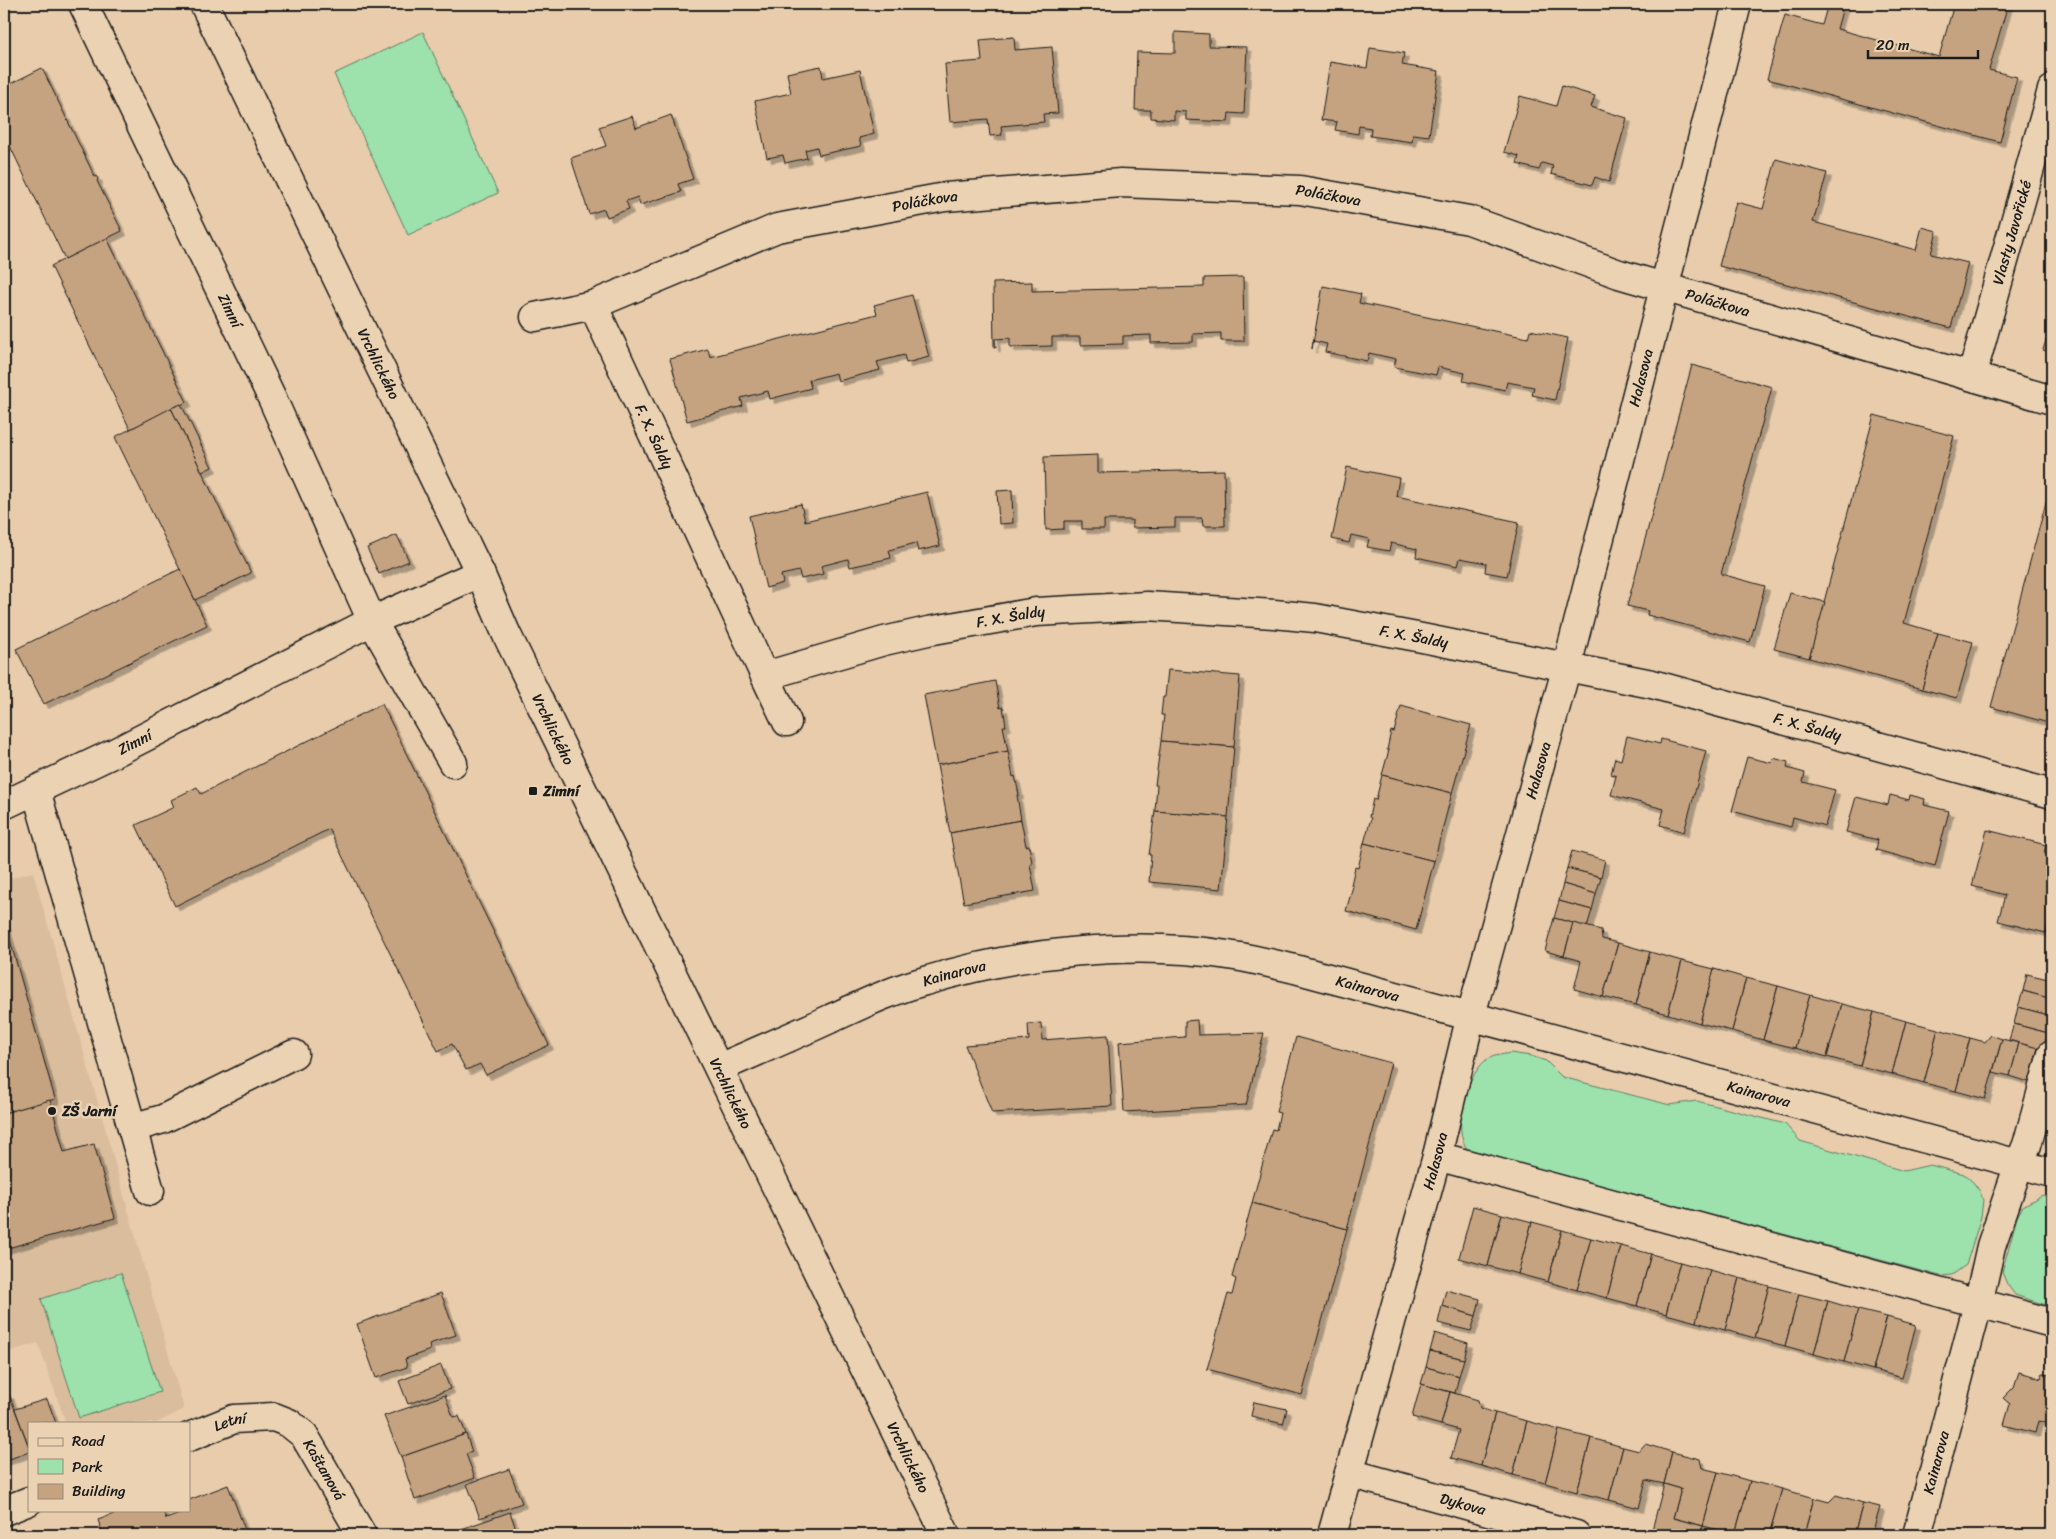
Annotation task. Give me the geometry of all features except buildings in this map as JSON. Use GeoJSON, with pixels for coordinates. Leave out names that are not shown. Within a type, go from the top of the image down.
{"type":"FeatureCollection","features":[{"type":"Feature","properties":{"kind":"street","name":"Zimní"},"geometry":{"type":"LineString","coordinates":[[83,4],[184,211],[272,398],[372,621]]}},
{"type":"Feature","properties":{"kind":"street","name":"Vrchlického"},"geometry":{"type":"LineString","coordinates":[[204,4],[480,573],[515,650],[946,1535]]}},
{"type":"Feature","properties":{"kind":"street","name":"Halasova"},"geometry":{"type":"LineString","coordinates":[[1332,1535],[1437,1156],[1471,1015],[1567,666],[1737,4]]}},
{"type":"Feature","properties":{"kind":"street","name":"Vlasty Javořické"},"geometry":{"type":"LineString","coordinates":[[1972,375],[2052,90]]}},
{"type":"Feature","properties":{"kind":"street","name":"Poláčkova"},"geometry":{"type":"LineString","coordinates":[[535,318],[593,305],[777,228],[945,197],[1121,183],[1300,190],[1469,220],[1619,274],[1972,375],[2052,400]]}},
{"type":"Feature","properties":{"kind":"street","name":"F. X. Šaldy"},"geometry":{"type":"LineString","coordinates":[[593,305],[787,722]]}},
{"type":"Feature","properties":{"kind":"street","name":"Zimní"},"geometry":{"type":"LineString","coordinates":[[4,805],[114,753],[372,621],[480,573]]}},
{"type":"Feature","properties":{"kind":"street","name":"F. X. Šaldy"},"geometry":{"type":"LineString","coordinates":[[765,676],[884,641],[985,620],[1036,612],[1147,606],[1315,618],[1652,684],[2052,794]]}},
{"type":"Feature","properties":{"kind":"street"},"geometry":{"type":"LineString","coordinates":[[372,621],[453,763]]}},
{"type":"Feature","properties":{"kind":"street"},"geometry":{"type":"LineString","coordinates":[[36,790],[150,1192]]}},
{"type":"Feature","properties":{"kind":"street","name":"Kainarova"},"geometry":{"type":"LineString","coordinates":[[719,1068],[868,1002],[924,981],[981,966],[1078,952],[1132,949],[1178,950],[1228,955],[1295,968],[2052,1173]]}},
{"type":"Feature","properties":{"kind":"street"},"geometry":{"type":"LineString","coordinates":[[132,1128],[163,1119],[294,1054]]}},
{"type":"Feature","properties":{"kind":"street"},"geometry":{"type":"LineString","coordinates":[[2019,1164],[2027,1145],[2052,1054]]}},
{"type":"Feature","properties":{"kind":"street"},"geometry":{"type":"LineString","coordinates":[[1437,1156],[2052,1323]]}},
{"type":"Feature","properties":{"kind":"street","name":"Kainarova"},"geometry":{"type":"LineString","coordinates":[[1918,1535],[1978,1304],[1991,1246],[2019,1164]]}},
{"type":"Feature","properties":{"kind":"street","name":"Letní"},"geometry":{"type":"LineString","coordinates":[[190,1437],[234,1419],[274,1418]]}},
{"type":"Feature","properties":{"kind":"street","name":"Kaštanová"},"geometry":{"type":"LineString","coordinates":[[274,1418],[289,1423],[304,1435],[362,1535]]}},
{"type":"Feature","properties":{"kind":"street","name":"Dykova"},"geometry":{"type":"LineString","coordinates":[[1349,1473],[1576,1535]]}},
{"type":"Feature","properties":{"kind":"street"},"geometry":{"type":"LineString","coordinates":[[4,1511],[28,1501]]}},
{"type":"Feature","properties":{"kind":"shaded area","name":"ZŠ Jarní"},"geometry":{"type":"Polygon","coordinates":[[[33,872],[184,1409],[158,1422],[66,1422],[38,1343],[4,1353],[4,880],[33,872]]]}},
{"type":"Feature","properties":{"kind":"green space"},"geometry":{"type":"Polygon","coordinates":[[[423,32],[498,193],[408,235],[334,74],[423,32]]]}},
{"type":"Feature","properties":{"kind":"green space"},"geometry":{"type":"Polygon","coordinates":[[[1510,1053],[1531,1056],[1546,1061],[1562,1077],[1670,1105],[1697,1101],[1785,1124],[1800,1141],[1904,1171],[1930,1165],[1964,1174],[1979,1190],[1983,1200],[1981,1217],[1966,1265],[1952,1275],[1940,1276],[1468,1150],[1463,1141],[1461,1117],[1463,1104],[1472,1079],[1485,1061],[1494,1056],[1510,1053]]]}},
{"type":"Feature","properties":{"kind":"green space"},"geometry":{"type":"Polygon","coordinates":[[[2042,1195],[2052,1198],[2052,1307],[2015,1295],[2007,1284],[2002,1272],[2017,1217],[2023,1206],[2042,1195]]]}},
{"type":"Feature","properties":{"kind":"green space"},"geometry":{"type":"Polygon","coordinates":[[[121,1273],[160,1392],[79,1418],[41,1299],[121,1273]]]}},
{"type":"Feature","properties":{"kind":"place","name":"Zimní"},"geometry":{"type":"Point","coordinates":[533,791]}},
{"type":"Feature","properties":{"kind":"place","name":"ZŠ Jarní"},"geometry":{"type":"Point","coordinates":[52,1111]}}]}
